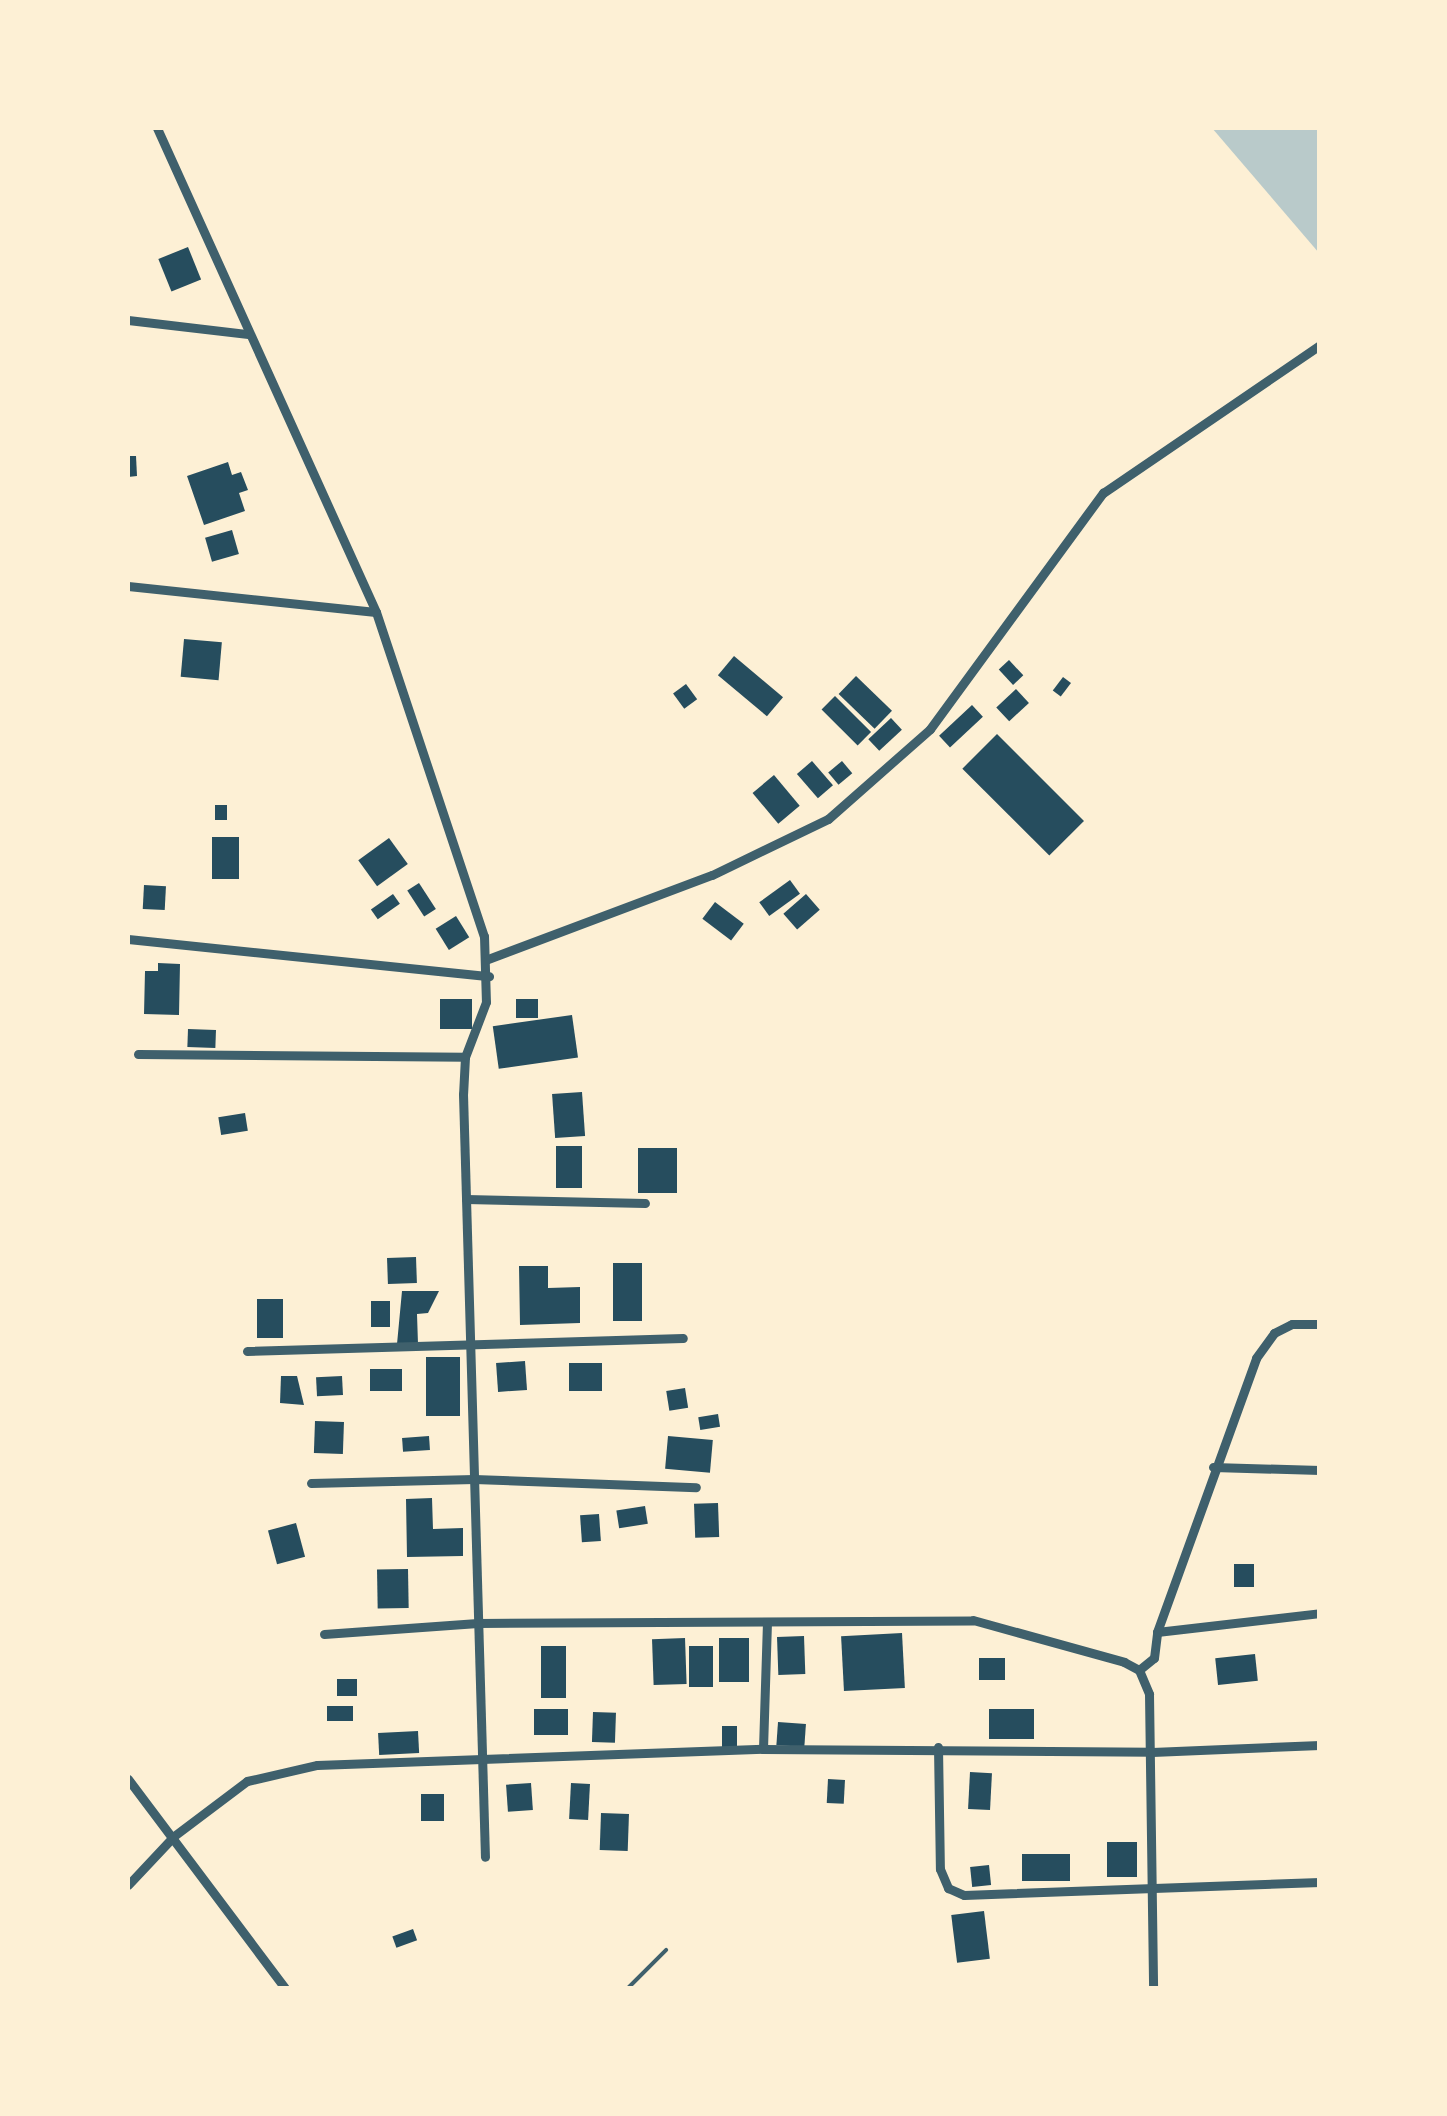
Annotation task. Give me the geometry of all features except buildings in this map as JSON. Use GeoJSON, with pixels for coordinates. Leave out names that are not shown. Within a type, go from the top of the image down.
{"type":"FeatureCollection","features":[{"type":"Feature","properties":{"kind":"street"},"geometry":{"type":"LineString","coordinates":[[157,128],[376,612],[488,958],[489,976],[465,1057],[485,1857]]}},
{"type":"Feature","properties":{"kind":"street"},"geometry":{"type":"LineString","coordinates":[[128,320],[248,334]]}},
{"type":"Feature","properties":{"kind":"street"},"geometry":{"type":"LineString","coordinates":[[488,958],[712,875],[828,819],[930,729],[1103,493],[1320,345]]}},
{"type":"Feature","properties":{"kind":"street"},"geometry":{"type":"LineString","coordinates":[[128,586],[376,612]]}},
{"type":"Feature","properties":{"kind":"street"},"geometry":{"type":"LineString","coordinates":[[128,939],[489,976]]}},
{"type":"Feature","properties":{"kind":"street"},"geometry":{"type":"LineString","coordinates":[[138,1054],[465,1057]]}},
{"type":"Feature","properties":{"kind":"street"},"geometry":{"type":"LineString","coordinates":[[466,1199],[645,1203]]}},
{"type":"Feature","properties":{"kind":"street"},"geometry":{"type":"LineString","coordinates":[[1139,1670],[1154,1658],[1157,1632],[1256,1358],[1274,1332],[1292,1324],[1320,1324]]}},
{"type":"Feature","properties":{"kind":"street"},"geometry":{"type":"LineString","coordinates":[[247,1351],[470,1348],[683,1338]]}},
{"type":"Feature","properties":{"kind":"street"},"geometry":{"type":"LineString","coordinates":[[1214,1467],[1320,1470]]}},
{"type":"Feature","properties":{"kind":"street"},"geometry":{"type":"LineString","coordinates":[[311,1483],[474,1479],[696,1487]]}},
{"type":"Feature","properties":{"kind":"street"},"geometry":{"type":"LineString","coordinates":[[1157,1632],[1320,1613]]}},
{"type":"Feature","properties":{"kind":"street"},"geometry":{"type":"LineString","coordinates":[[324,1634],[478,1623],[972,1620],[1084,1646],[1139,1670],[1148,1694],[1152,1752],[1153,1988]]}},
{"type":"Feature","properties":{"kind":"street"},"geometry":{"type":"LineString","coordinates":[[763,1750],[767,1622]]}},
{"type":"Feature","properties":{"kind":"street"},"geometry":{"type":"LineString","coordinates":[[128,1884],[174,1836],[247,1781],[318,1765],[763,1750],[938,1747],[1152,1752],[1320,1745]]}},
{"type":"Feature","properties":{"kind":"street"},"geometry":{"type":"LineString","coordinates":[[938,1747],[940,1869],[948,1888],[964,1896],[1320,1882]]}},
{"type":"Feature","properties":{"kind":"street"},"geometry":{"type":"LineString","coordinates":[[128,1780],[285,1988]]}},
{"type":"Feature","properties":{"kind":"lane"},"geometry":{"type":"LineString","coordinates":[[628,1988],[666,1950]]}},
{"type":"Feature","properties":{"kind":"shaded area"},"geometry":{"type":"Polygon","coordinates":[[[1212,128],[1319,128],[1319,253],[1212,128]]]}}]}
